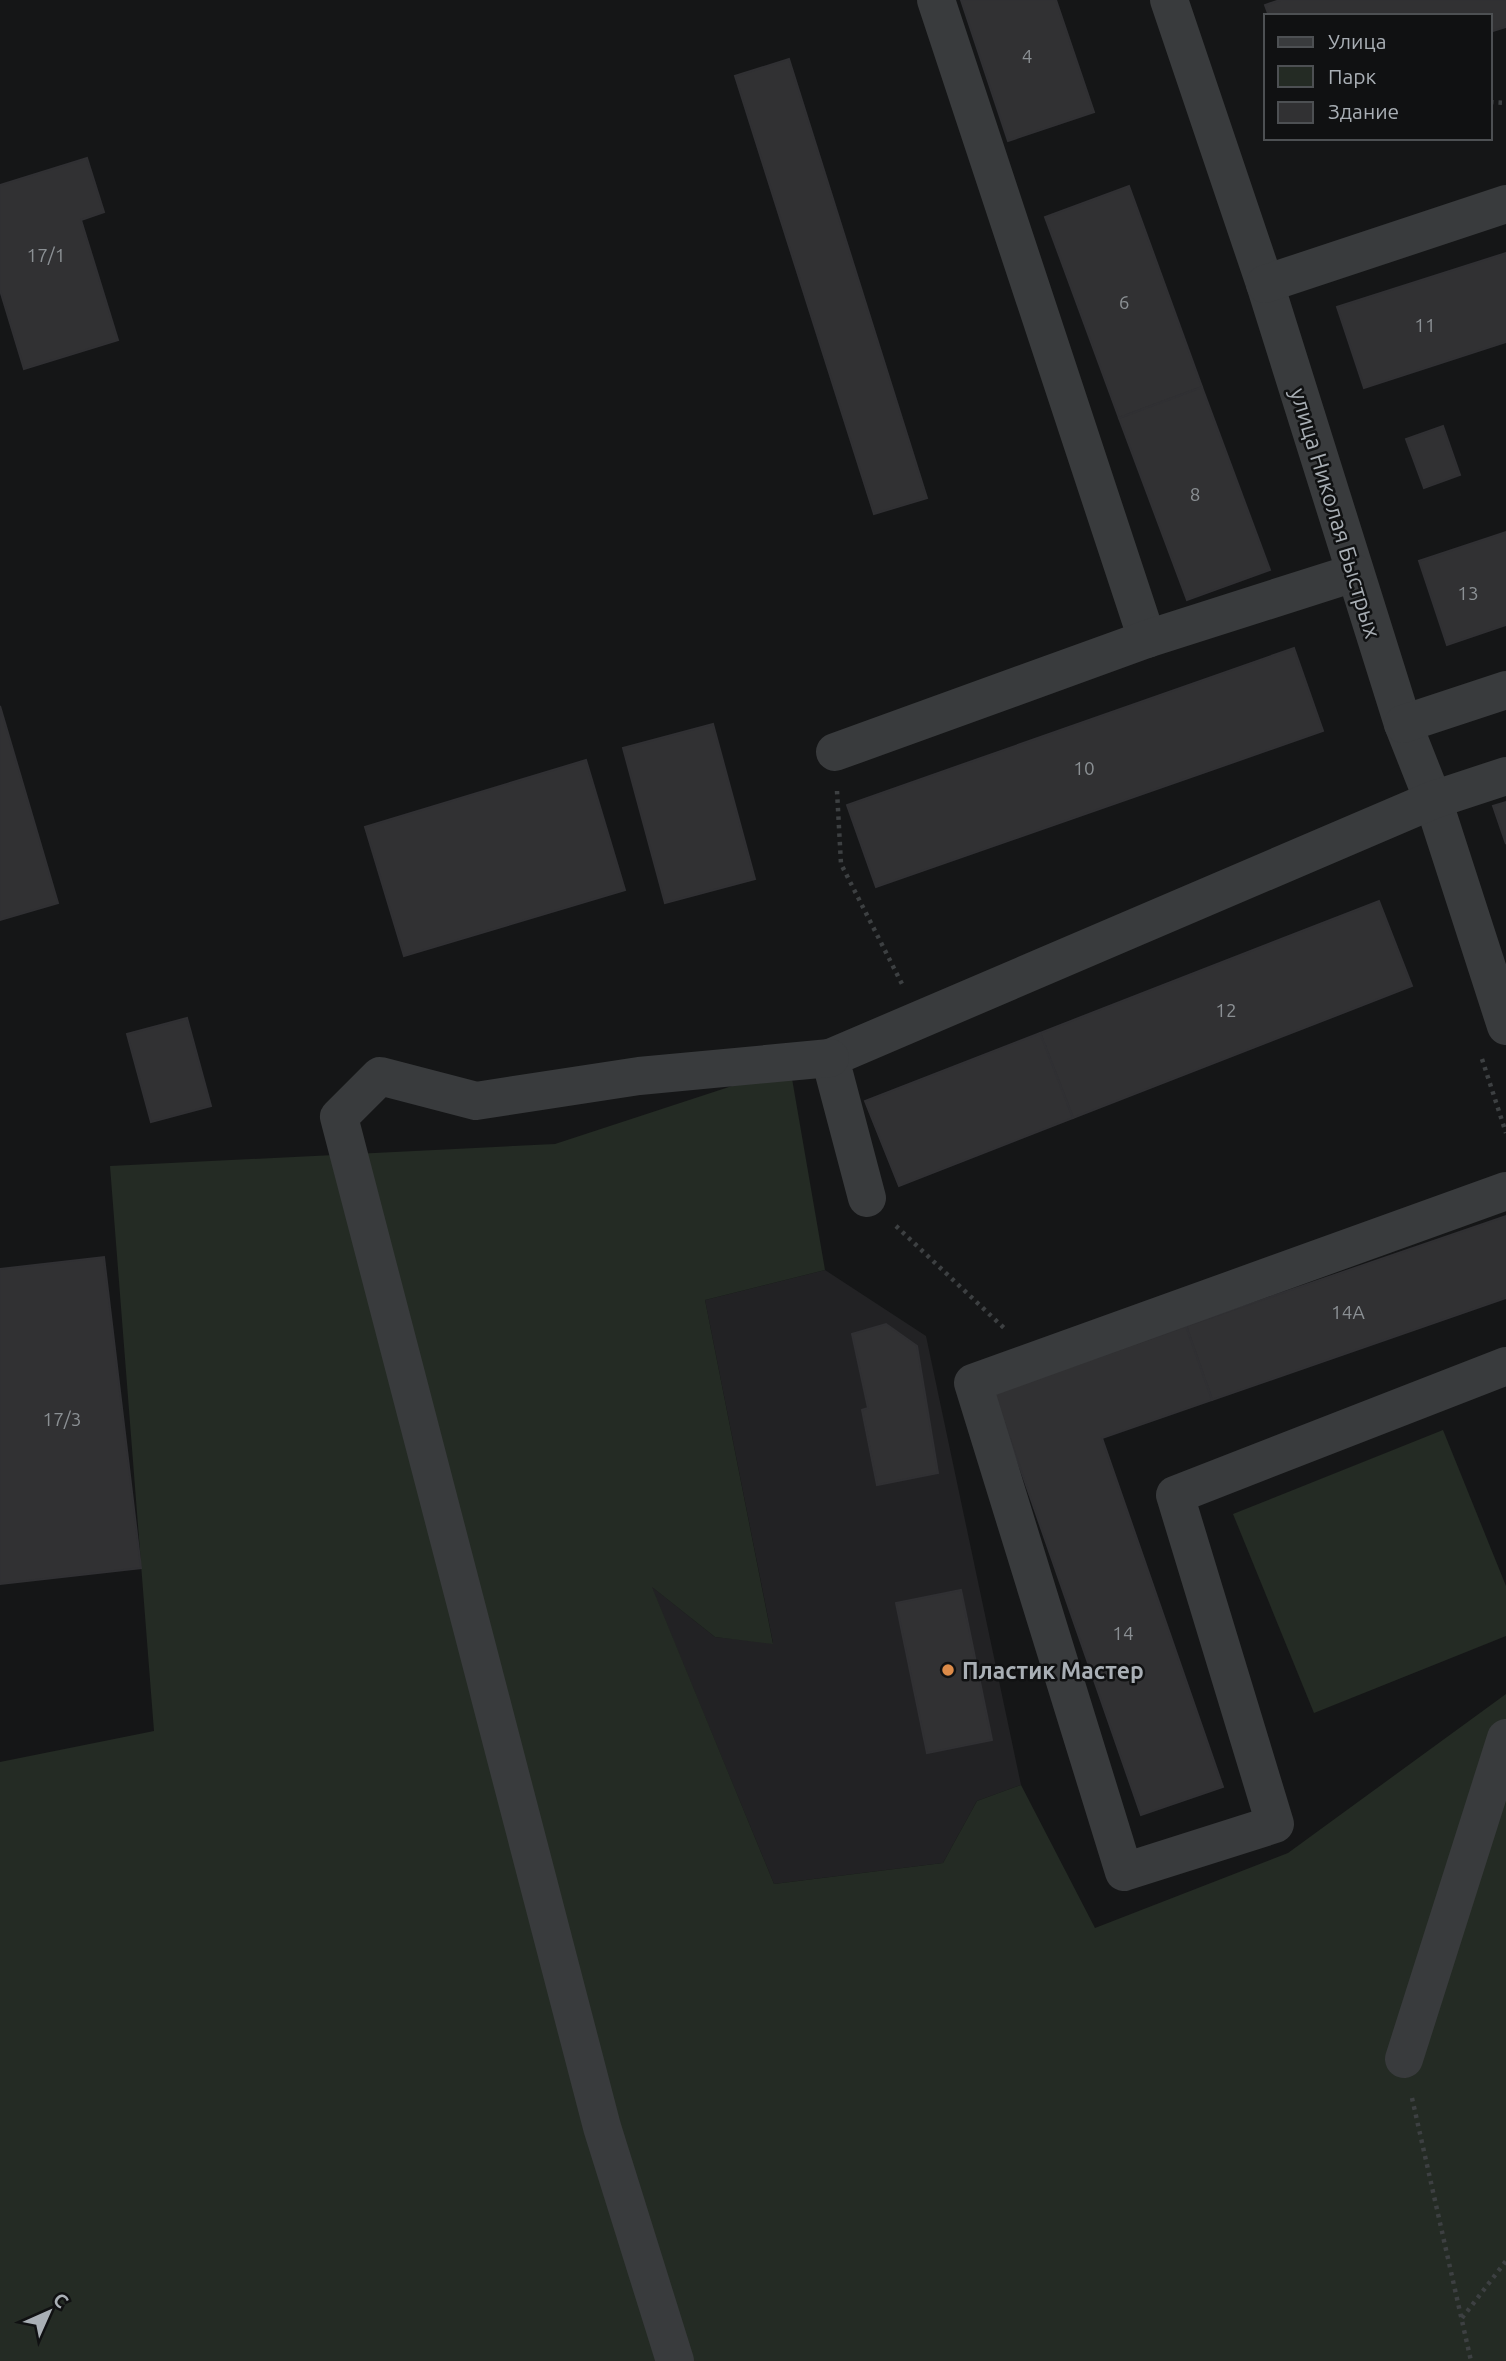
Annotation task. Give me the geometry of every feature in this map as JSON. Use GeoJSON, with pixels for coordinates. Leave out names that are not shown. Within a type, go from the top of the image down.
{"type":"FeatureCollection","features":[{"type":"Feature","properties":{"kind":"street"},"geometry":{"type":"LineString","coordinates":[[936,0],[1147,639]]}},
{"type":"Feature","properties":{"kind":"street","name":"улица Николая Быстрых"},"geometry":{"type":"LineString","coordinates":[[1169,0],[1265,284],[1403,724],[1433,800],[1506,1026]]}},
{"type":"Feature","properties":{"kind":"street"},"geometry":{"type":"LineString","coordinates":[[1265,284],[1506,204]]}},
{"type":"Feature","properties":{"kind":"street"},"geometry":{"type":"LineString","coordinates":[[835,752],[1147,639],[1354,573]]}},
{"type":"Feature","properties":{"kind":"street"},"geometry":{"type":"LineString","coordinates":[[1403,724],[1506,690]]}},
{"type":"Feature","properties":{"kind":"street"},"geometry":{"type":"LineString","coordinates":[[675,2361],[602,2127],[339,1117],[380,1076],[476,1101],[639,1076],[830,1058],[1433,800],[1506,776]]}},
{"type":"Feature","properties":{"kind":"street"},"geometry":{"type":"LineString","coordinates":[[830,1058],[866,1198]]}},
{"type":"Feature","properties":{"kind":"street"},"geometry":{"type":"LineString","coordinates":[[1506,1191],[973,1383],[1124,1872],[1275,1824],[1175,1495],[1506,1366]]}},
{"type":"Feature","properties":{"kind":"street"},"geometry":{"type":"LineString","coordinates":[[1404,2059],[1506,1738]]}},
{"type":"Feature","properties":{"kind":"path"},"geometry":{"type":"LineString","coordinates":[[835,752],[841,864],[920,1019]]}},
{"type":"Feature","properties":{"kind":"path"},"geometry":{"type":"LineString","coordinates":[[866,1198],[1038,1360]]}},
{"type":"Feature","properties":{"kind":"path"},"geometry":{"type":"LineString","coordinates":[[1404,2059],[1471,2361]]}},
{"type":"Feature","properties":{"kind":"path"},"geometry":{"type":"LineString","coordinates":[[1461,2319],[1506,2261]]}},
{"type":"Feature","properties":{"kind":"shaded area"},"geometry":{"type":"Polygon","coordinates":[[[825,1270],[926,1336],[1021,1785],[977,1801],[943,1863],[774,1884],[651,1586],[715,1637],[773,1643],[705,1300],[825,1270]]]}},
{"type":"Feature","properties":{"kind":"green space"},"geometry":{"type":"Polygon","coordinates":[[[790,1067],[825,1270],[705,1300],[773,1644],[715,1637],[652,1587],[774,1884],[943,1863],[977,1801],[1021,1785],[1095,1928],[1288,1853],[1506,1694],[1506,2361],[0,2361],[0,1762],[154,1731],[110,1166],[555,1144],[790,1067]]]}},
{"type":"Feature","properties":{"kind":"green space"},"geometry":{"type":"Polygon","coordinates":[[[1443,1430],[1506,1586],[1506,1636],[1314,1713],[1233,1514],[1443,1430]]]}},
{"type":"Feature","properties":{"kind":"building"},"geometry":{"type":"Polygon","coordinates":[[[961,0],[1056,0],[1094,112],[1008,141],[961,0]]]}},
{"type":"Feature","properties":{"kind":"building"},"geometry":{"type":"Polygon","coordinates":[[[1280,0],[1506,0],[1506,27],[1492,31],[1492,14],[1268,14],[1265,5],[1280,0]]]}},
{"type":"Feature","properties":{"kind":"building"},"geometry":{"type":"Polygon","coordinates":[[[789,59],[927,498],[874,514],[735,76],[789,59]]]}},
{"type":"Feature","properties":{"kind":"building"},"geometry":{"type":"Polygon","coordinates":[[[87,158],[104,212],[81,220],[118,340],[24,369],[0,290],[0,185],[87,158]]]}},
{"type":"Feature","properties":{"kind":"building"},"geometry":{"type":"Polygon","coordinates":[[[1129,186],[1202,387],[1119,418],[1045,217],[1129,186]]]}},
{"type":"Feature","properties":{"kind":"building"},"geometry":{"type":"Polygon","coordinates":[[[1506,253],[1506,342],[1364,388],[1337,307],[1506,253]]]}},
{"type":"Feature","properties":{"kind":"building"},"geometry":{"type":"Polygon","coordinates":[[[1202,387],[1270,570],[1187,600],[1119,418],[1202,387]]]}},
{"type":"Feature","properties":{"kind":"building"},"geometry":{"type":"Polygon","coordinates":[[[1443,426],[1460,475],[1424,488],[1406,439],[1443,426]]]}},
{"type":"Feature","properties":{"kind":"building"},"geometry":{"type":"Polygon","coordinates":[[[1506,532],[1506,625],[1447,645],[1419,561],[1506,532]]]}},
{"type":"Feature","properties":{"kind":"building"},"geometry":{"type":"Polygon","coordinates":[[[1294,648],[1323,731],[876,887],[847,805],[1294,648]]]}},
{"type":"Feature","properties":{"kind":"building"},"geometry":{"type":"Polygon","coordinates":[[[0,706],[58,903],[0,920],[0,706]]]}},
{"type":"Feature","properties":{"kind":"building"},"geometry":{"type":"Polygon","coordinates":[[[713,724],[755,879],[665,903],[623,748],[713,724]]]}},
{"type":"Feature","properties":{"kind":"building"},"geometry":{"type":"Polygon","coordinates":[[[586,760],[625,890],[404,956],[365,827],[586,760]]]}},
{"type":"Feature","properties":{"kind":"building"},"geometry":{"type":"Polygon","coordinates":[[[1506,802],[1506,844],[1493,806],[1506,802]]]}},
{"type":"Feature","properties":{"kind":"building"},"geometry":{"type":"Polygon","coordinates":[[[1379,901],[1412,986],[1073,1118],[1040,1033],[1379,901]]]}},
{"type":"Feature","properties":{"kind":"building"},"geometry":{"type":"Polygon","coordinates":[[[187,1018],[211,1106],[151,1122],[127,1034],[187,1018]]]}},
{"type":"Feature","properties":{"kind":"building"},"geometry":{"type":"Polygon","coordinates":[[[1040,1033],[1073,1118],[899,1186],[865,1101],[1040,1033]]]}},
{"type":"Feature","properties":{"kind":"building"},"geometry":{"type":"Polygon","coordinates":[[[1506,1216],[1506,1298],[1212,1400],[1186,1326],[1506,1216]]]}},
{"type":"Feature","properties":{"kind":"building"},"geometry":{"type":"Polygon","coordinates":[[[104,1257],[141,1568],[0,1584],[0,1269],[104,1257]]]}},
{"type":"Feature","properties":{"kind":"building"},"geometry":{"type":"Polygon","coordinates":[[[886,1324],[917,1346],[938,1473],[877,1485],[862,1410],[868,1408],[852,1334],[886,1324]]]}},
{"type":"Feature","properties":{"kind":"building"},"geometry":{"type":"Polygon","coordinates":[[[1186,1326],[1212,1400],[1102,1438],[1223,1787],[1141,1815],[994,1393],[1186,1326]]]}},
{"type":"Feature","properties":{"kind":"building"},"geometry":{"type":"Polygon","coordinates":[[[961,1590],[992,1740],[927,1753],[896,1603],[961,1590]]]}},
{"type":"Feature","properties":{"kind":"place","name":"Пластик Мастер"},"geometry":{"type":"Point","coordinates":[948,1670]}}]}
